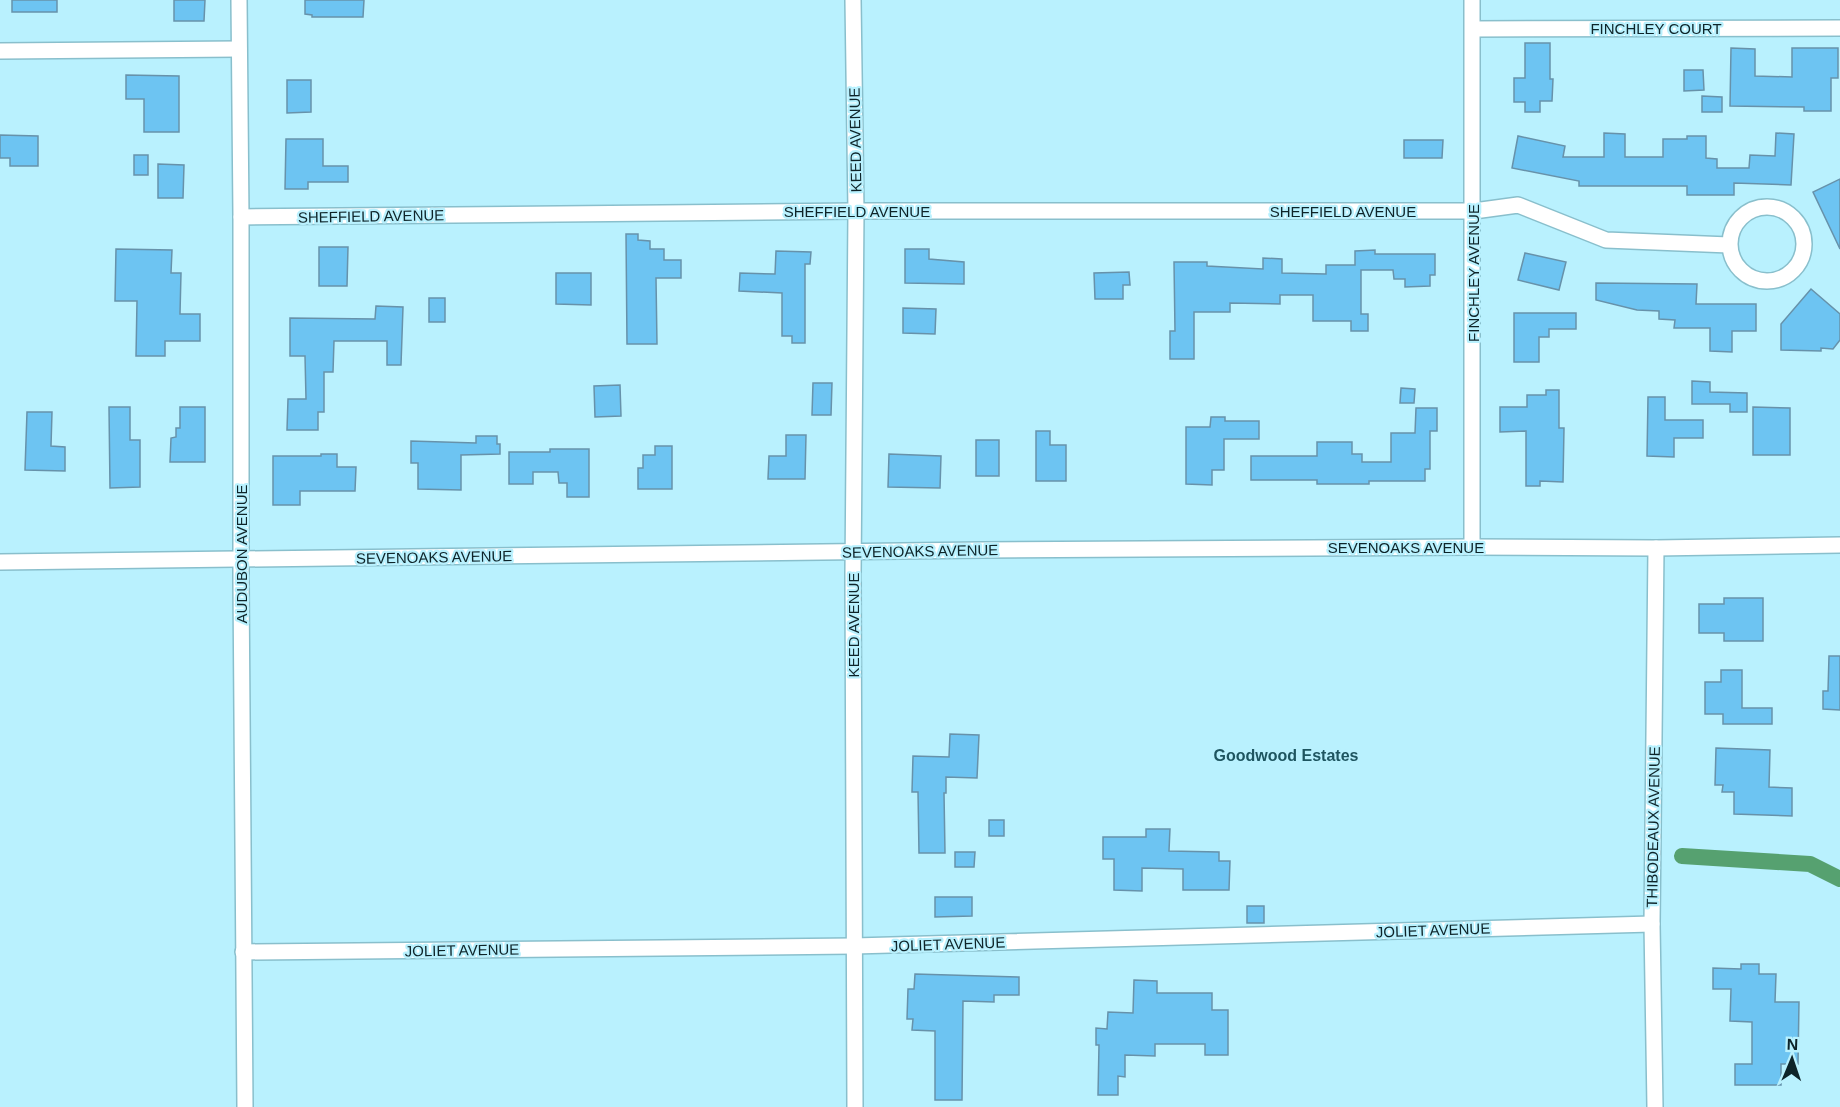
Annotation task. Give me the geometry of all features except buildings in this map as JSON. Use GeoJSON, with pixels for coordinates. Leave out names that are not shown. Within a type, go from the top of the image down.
{"type":"FeatureCollection","features":[{"type":"Feature","properties":{"kind":"street","name":"AUDUBON AVENUE"},"geometry":{"type":"LineString","coordinates":[[239,0],[240,559],[245,1107]]}},
{"type":"Feature","properties":{"kind":"street","name":"KEED AVENUE"},"geometry":{"type":"LineString","coordinates":[[853,0],[856,211],[853,553],[855,1107]]}},
{"type":"Feature","properties":{"kind":"street","name":"FINCHLEY AVENUE"},"geometry":{"type":"LineString","coordinates":[[1472,0],[1474,211],[1472,547]]}},
{"type":"Feature","properties":{"kind":"street","name":"FINCHLEY COURT"},"geometry":{"type":"LineString","coordinates":[[1473,29],[1840,28]]}},
{"type":"Feature","properties":{"kind":"street"},"geometry":{"type":"LineString","coordinates":[[0,51],[239,49]]}},
{"type":"Feature","properties":{"kind":"street","name":"SHEFFIELD AVENUE"},"geometry":{"type":"LineString","coordinates":[[241,218],[856,211],[1474,211],[1518,205],[1606,240],[1729,245]]}},
{"type":"Feature","properties":{"kind":"street"},"geometry":{"type":"LineString","coordinates":[[1757,207],[1774,207],[1789,213],[1800,226],[1804,242],[1801,259],[1791,272],[1776,280],[1760,281],[1744,274],[1733,261],[1729,245],[1732,229],[1742,215],[1757,207]]}},
{"type":"Feature","properties":{"kind":"street","name":"SEVENOAKS AVENUE"},"geometry":{"type":"LineString","coordinates":[[0,562],[1840,545]]}},
{"type":"Feature","properties":{"kind":"street","name":"THIBODEAUX AVENUE"},"geometry":{"type":"LineString","coordinates":[[1655,1107],[1652,924],[1656,548]]}},
{"type":"Feature","properties":{"kind":"street","name":"JOLIET AVENUE"},"geometry":{"type":"LineString","coordinates":[[243,952],[854,946],[1652,924]]}},
{"type":"Feature","properties":{"kind":"waterway"},"geometry":{"type":"LineString","coordinates":[[1682,856],[1810,864],[1840,879]]}},
{"type":"Feature","properties":{"kind":"district","name":"Goodwood Estates"},"geometry":{"type":"Point","coordinates":[1286,755]}}]}
